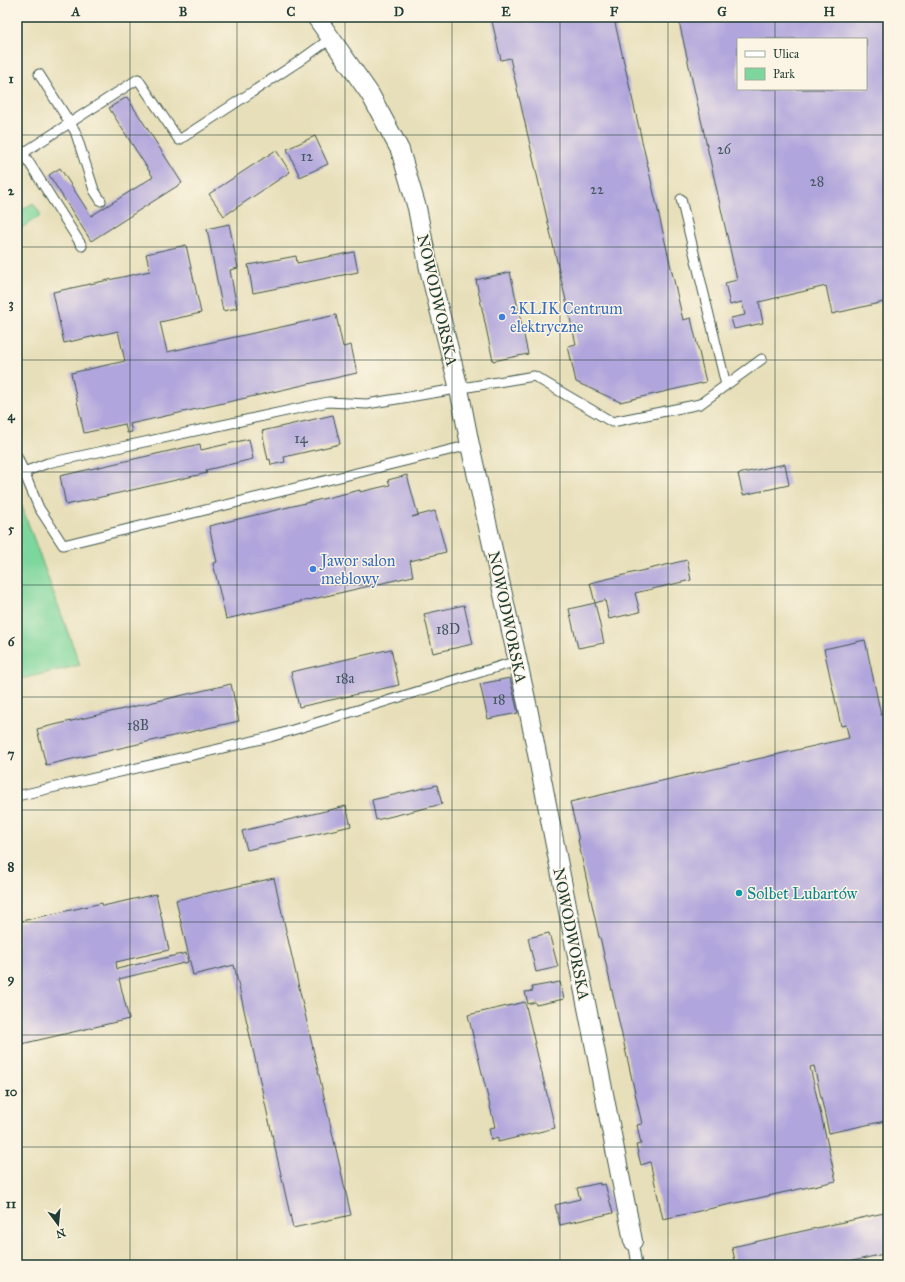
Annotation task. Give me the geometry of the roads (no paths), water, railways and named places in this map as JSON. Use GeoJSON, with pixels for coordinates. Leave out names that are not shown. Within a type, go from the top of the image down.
{"type":"FeatureCollection","features":[{"type":"Feature","properties":{"kind":"street","name":"NOWODWORSKA"},"geometry":{"type":"LineString","coordinates":[[316,17],[370,94],[400,150],[416,208],[429,269],[459,389],[528,708],[633,1241]]}},
{"type":"Feature","properties":{"kind":"lane"},"geometry":{"type":"LineString","coordinates":[[82,246],[20,155],[138,79],[179,140],[298,62],[330,38]]}},
{"type":"Feature","properties":{"kind":"lane"},"geometry":{"type":"LineString","coordinates":[[39,74],[75,131],[94,190],[101,201]]}},
{"type":"Feature","properties":{"kind":"lane"},"geometry":{"type":"LineString","coordinates":[[681,199],[726,385]]}},
{"type":"Feature","properties":{"kind":"lane"},"geometry":{"type":"LineString","coordinates":[[24,472],[48,463],[328,402],[367,404],[534,376],[612,422],[700,404],[762,359]]}},
{"type":"Feature","properties":{"kind":"lane"},"geometry":{"type":"LineString","coordinates":[[17,456],[39,508],[63,545],[470,445]]}},
{"type":"Feature","properties":{"kind":"lane"},"geometry":{"type":"LineString","coordinates":[[17,796],[270,737],[517,661]]}},
{"type":"Feature","properties":{"kind":"lane"},"geometry":{"type":"LineString","coordinates":[[633,1241],[637,1265]]}},
{"type":"Feature","properties":{"kind":"place","name":"2KLIK Centrum elektryczne"},"geometry":{"type":"Point","coordinates":[502,317]}},
{"type":"Feature","properties":{"kind":"place","name":"Jawor salon meblowy"},"geometry":{"type":"Point","coordinates":[313,569]}},
{"type":"Feature","properties":{"kind":"place","name":"Solbet Lubartów"},"geometry":{"type":"Point","coordinates":[739,893]}}]}
